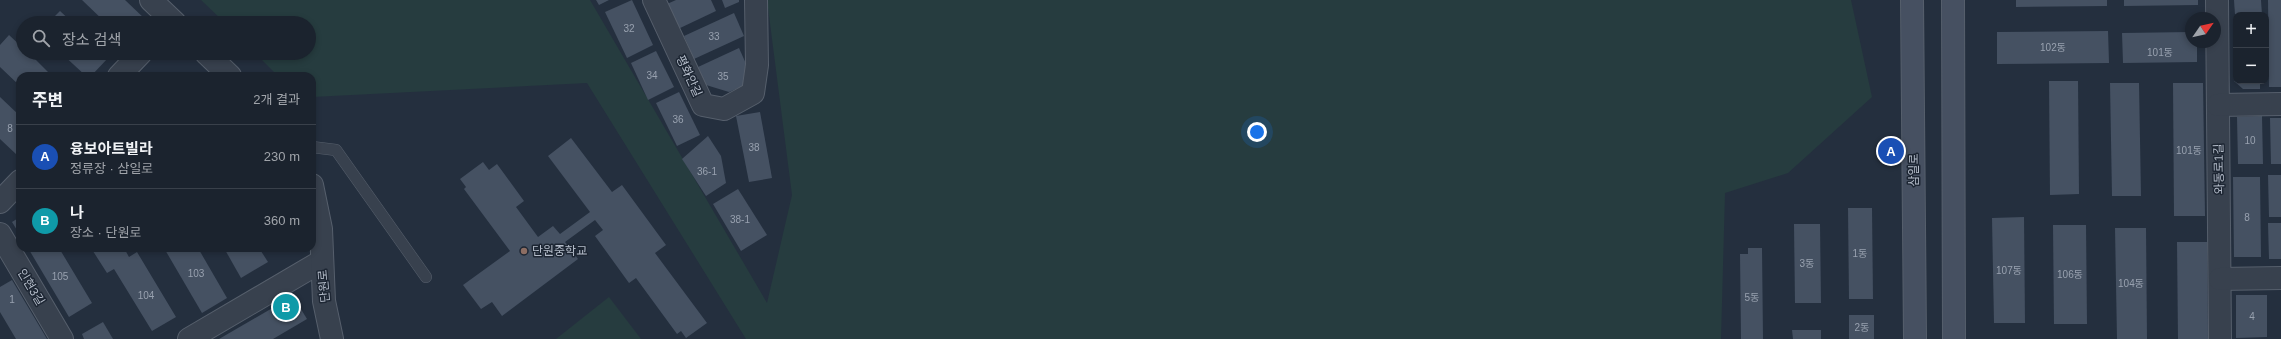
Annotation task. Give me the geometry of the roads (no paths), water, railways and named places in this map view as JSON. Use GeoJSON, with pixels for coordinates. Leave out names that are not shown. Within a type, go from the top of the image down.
{"type":"FeatureCollection","features":[{"type":"Feature","properties":{"kind":"main road","name":"삼일로"},"geometry":{"type":"LineString","coordinates":[[1912,0],[1915,339]]}},
{"type":"Feature","properties":{"kind":"main road"},"geometry":{"type":"LineString","coordinates":[[1953,0],[1954,339]]}},
{"type":"Feature","properties":{"kind":"street"},"geometry":{"type":"LineString","coordinates":[[151,0],[166,16]]}},
{"type":"Feature","properties":{"kind":"street","name":"평화안길"},"geometry":{"type":"LineString","coordinates":[[654,0],[702,105],[724,109],[753,93],[757,65],[756,0]]}},
{"type":"Feature","properties":{"kind":"street","name":"와동로1길"},"geometry":{"type":"LineString","coordinates":[[2217,0],[2220,339]]}},
{"type":"Feature","properties":{"kind":"street"},"geometry":{"type":"LineString","coordinates":[[123,72],[134,60]]}},
{"type":"Feature","properties":{"kind":"street"},"geometry":{"type":"LineString","coordinates":[[213,60],[226,72]]}},
{"type":"Feature","properties":{"kind":"street"},"geometry":{"type":"LineString","coordinates":[[2218,105],[2281,104]]}},
{"type":"Feature","properties":{"kind":"street"},"geometry":{"type":"LineString","coordinates":[[0,202],[16,185]]}},
{"type":"Feature","properties":{"kind":"street","name":"단원로"},"geometry":{"type":"LineString","coordinates":[[316,205],[321,229],[324,301],[332,339]]}},
{"type":"Feature","properties":{"kind":"street","name":"인현3길"},"geometry":{"type":"LineString","coordinates":[[0,234],[62,339]]}},
{"type":"Feature","properties":{"kind":"street"},"geometry":{"type":"LineString","coordinates":[[189,339],[322,261]]}},
{"type":"Feature","properties":{"kind":"street"},"geometry":{"type":"LineString","coordinates":[[2220,279],[2281,278]]}},
{"type":"Feature","properties":{"kind":"lane"},"geometry":{"type":"LineString","coordinates":[[316,148],[336,150],[426,277]]}},
{"type":"Feature","properties":{"kind":"place","name":"융보아트빌라"},"geometry":{"type":"Point","coordinates":[1891,151]}},
{"type":"Feature","properties":{"kind":"place","name":"단원중학교"},"geometry":{"type":"Point","coordinates":[524,251]}},
{"type":"Feature","properties":{"kind":"place","name":"나"},"geometry":{"type":"Point","coordinates":[286,307]}}]}
